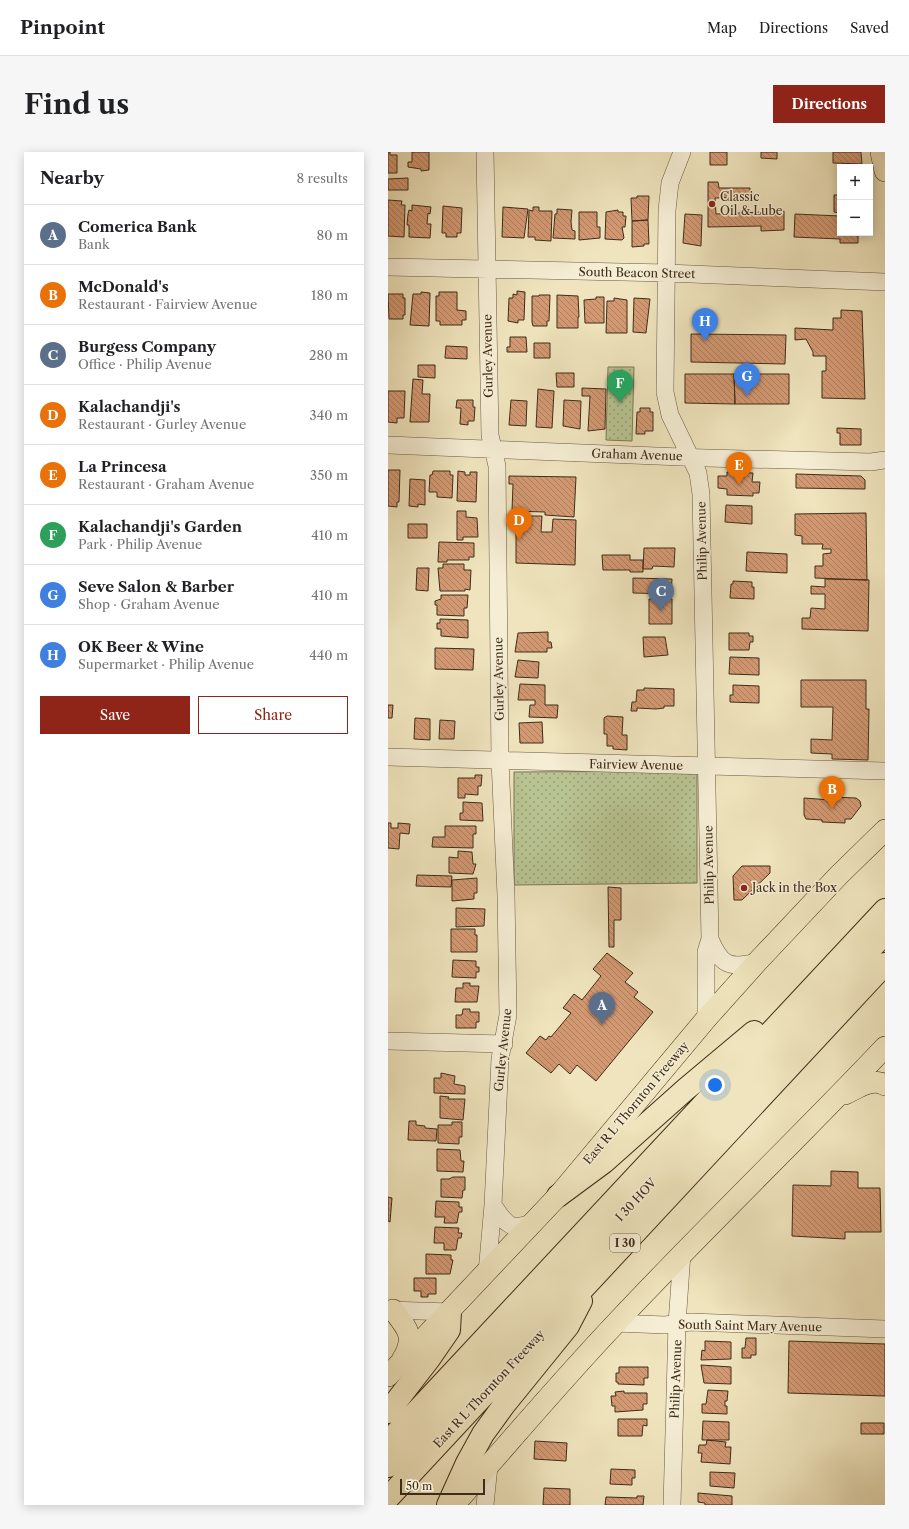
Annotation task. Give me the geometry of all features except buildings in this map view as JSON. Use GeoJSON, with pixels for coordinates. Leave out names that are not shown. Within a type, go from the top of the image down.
{"type":"FeatureCollection","features":[{"type":"Feature","properties":{"kind":"highway"},"geometry":{"type":"LineString","coordinates":[[388,1442],[885,910]]}},
{"type":"Feature","properties":{"kind":"highway","name":"I 30 HOV"},"geometry":{"type":"LineString","coordinates":[[388,1475],[861,964],[885,933]]}},
{"type":"Feature","properties":{"kind":"highway","name":"I 30 HOV"},"geometry":{"type":"LineString","coordinates":[[388,1466],[861,964],[885,942]]}},
{"type":"Feature","properties":{"kind":"highway","name":"East R L Thornton Freeway"},"geometry":{"type":"LineString","coordinates":[[388,1498],[885,964]]}},
{"type":"Feature","properties":{"kind":"highway"},"geometry":{"type":"LineString","coordinates":[[558,1196],[604,1162],[686,1089],[829,969]]}},
{"type":"Feature","properties":{"kind":"highway"},"geometry":{"type":"LineString","coordinates":[[448,1505],[467,1463],[483,1434],[504,1405],[568,1326],[591,1280]]}},
{"type":"Feature","properties":{"kind":"highway"},"geometry":{"type":"LineString","coordinates":[[388,1412],[429,1359],[449,1330],[450,1312]]}},
{"type":"Feature","properties":{"kind":"main road"},"geometry":{"type":"LineString","coordinates":[[881,152],[885,171]]}},
{"type":"Feature","properties":{"kind":"main road","name":"East R L Thornton Freeway"},"geometry":{"type":"LineString","coordinates":[[394,1370],[558,1196],[706,1019],[757,962],[839,875],[885,830]]}},
{"type":"Feature","properties":{"kind":"main road"},"geometry":{"type":"LineString","coordinates":[[454,1505],[489,1466],[525,1422],[615,1323],[682,1253],[836,1099],[885,1047]]}},
{"type":"Feature","properties":{"kind":"main road"},"geometry":{"type":"LineString","coordinates":[[836,1099],[869,1083],[876,1082],[885,1085]]}},
{"type":"Feature","properties":{"kind":"main road"},"geometry":{"type":"LineString","coordinates":[[390,1310],[401,1320],[410,1338],[410,1348],[394,1370]]}},
{"type":"Feature","properties":{"kind":"street","name":"Gurley Avenue"},"geometry":{"type":"LineString","coordinates":[[485,152],[490,435],[497,466],[500,761],[506,895],[508,1015],[504,1044],[500,1059],[493,1205],[487,1273]]}},
{"type":"Feature","properties":{"kind":"street","name":"Philip Avenue"},"geometry":{"type":"LineString","coordinates":[[682,152],[670,183],[667,210],[665,392],[670,415],[698,473],[702,494],[710,939],[706,952],[706,1019]]}},
{"type":"Feature","properties":{"kind":"street","name":"South Beacon Street"},"geometry":{"type":"LineString","coordinates":[[388,267],[667,273],[885,282]]}},
{"type":"Feature","properties":{"kind":"street","name":"Graham Avenue"},"geometry":{"type":"LineString","coordinates":[[388,446],[690,457],[871,462],[885,460]]}},
{"type":"Feature","properties":{"kind":"street","name":"Fairview Avenue"},"geometry":{"type":"LineString","coordinates":[[388,757],[885,771]]}},
{"type":"Feature","properties":{"kind":"street","name":"Philip Avenue"},"geometry":{"type":"LineString","coordinates":[[710,939],[717,955],[730,964],[743,965],[757,962]]}},
{"type":"Feature","properties":{"kind":"street"},"geometry":{"type":"LineString","coordinates":[[388,1041],[504,1044]]}},
{"type":"Feature","properties":{"kind":"street"},"geometry":{"type":"LineString","coordinates":[[493,1205],[505,1221],[512,1227],[522,1227],[533,1222]]}},
{"type":"Feature","properties":{"kind":"street","name":"Philip Avenue"},"geometry":{"type":"LineString","coordinates":[[672,1505],[682,1253]]}},
{"type":"Feature","properties":{"kind":"street"},"geometry":{"type":"LineString","coordinates":[[390,1310],[450,1312]]}},
{"type":"Feature","properties":{"kind":"street","name":"South Saint Mary Avenue"},"geometry":{"type":"LineString","coordinates":[[615,1323],[678,1324],[691,1322],[885,1329]]}},
{"type":"Feature","properties":{"kind":"street"},"geometry":{"type":"LineString","coordinates":[[485,1505],[489,1466]]}},
{"type":"Feature","properties":{"kind":"green space"},"geometry":{"type":"Polygon","coordinates":[[[608,367],[634,367],[632,441],[606,440],[608,367]]]}},
{"type":"Feature","properties":{"kind":"green space"},"geometry":{"type":"Polygon","coordinates":[[[697,771],[697,883],[514,885],[514,772],[697,771]]]}},
{"type":"Feature","properties":{"kind":"place","name":"Classic Oil & Lube"},"geometry":{"type":"Point","coordinates":[712,204]}},
{"type":"Feature","properties":{"kind":"place","name":"OK Beer & Wine"},"geometry":{"type":"Point","coordinates":[705,341]}},
{"type":"Feature","properties":{"kind":"place","name":"Seve Salon & Barber"},"geometry":{"type":"Point","coordinates":[747,396]}},
{"type":"Feature","properties":{"kind":"place","name":"Kalachandji's Garden"},"geometry":{"type":"Point","coordinates":[620,403]}},
{"type":"Feature","properties":{"kind":"place","name":"La Princesa"},"geometry":{"type":"Point","coordinates":[739,485]}},
{"type":"Feature","properties":{"kind":"place","name":"Kalachandji's"},"geometry":{"type":"Point","coordinates":[519,540]}},
{"type":"Feature","properties":{"kind":"place","name":"Burgess Company"},"geometry":{"type":"Point","coordinates":[661,611]}},
{"type":"Feature","properties":{"kind":"place","name":"McDonald's"},"geometry":{"type":"Point","coordinates":[832,809]}},
{"type":"Feature","properties":{"kind":"place","name":"Jack in the Box"},"geometry":{"type":"Point","coordinates":[744,888]}},
{"type":"Feature","properties":{"kind":"place","name":"Comerica Bank"},"geometry":{"type":"Point","coordinates":[602,1025]}}]}
